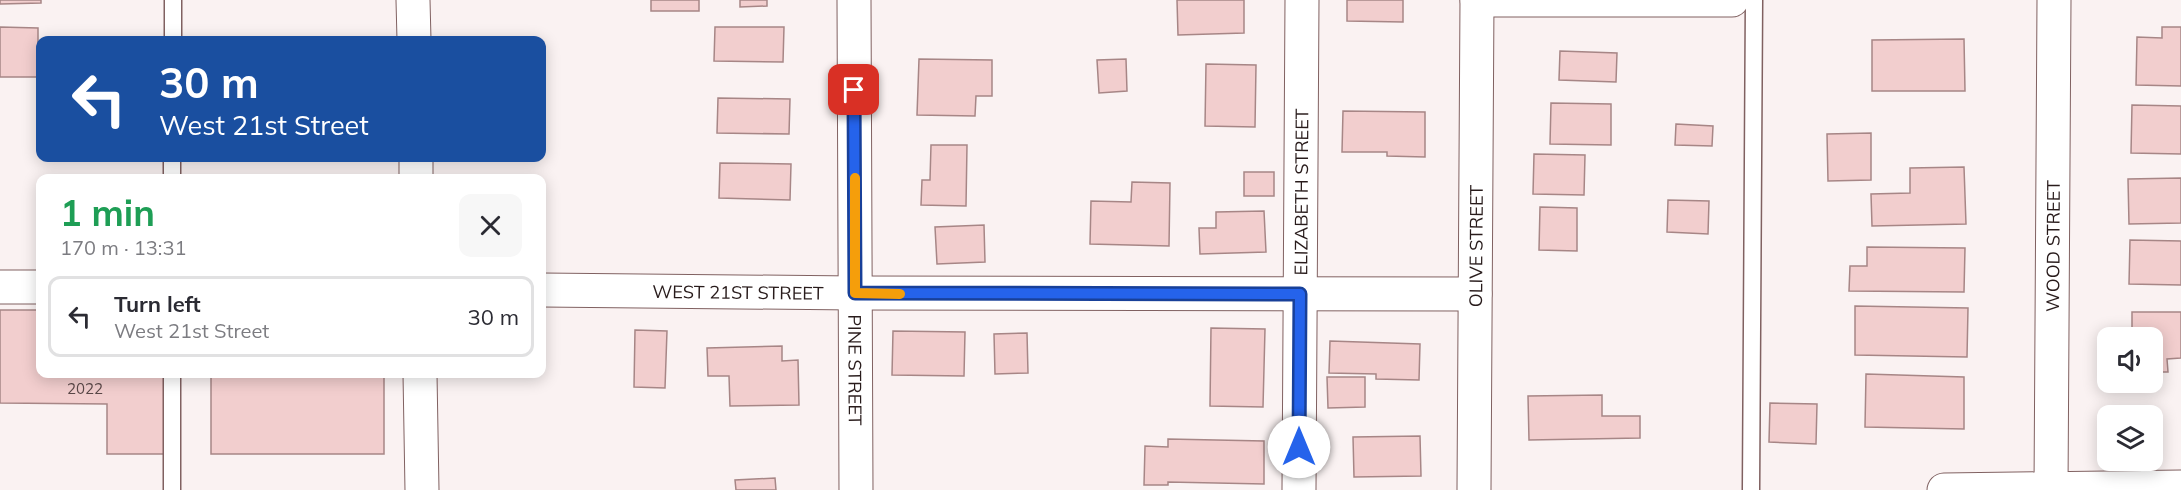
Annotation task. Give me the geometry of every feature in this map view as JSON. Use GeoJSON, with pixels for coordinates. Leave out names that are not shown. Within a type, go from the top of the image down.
{"type":"FeatureCollection","features":[{"type":"Feature","properties":{"kind":"street"},"geometry":{"type":"LineString","coordinates":[[413,0],[414,36]]}},
{"type":"Feature","properties":{"kind":"street","name":"PINE STREET"},"geometry":{"type":"LineString","coordinates":[[854,0],[856,490]]}},
{"type":"Feature","properties":{"kind":"street","name":"ELIZABETH STREET"},"geometry":{"type":"LineString","coordinates":[[1299,490],[1302,0]]}},
{"type":"Feature","properties":{"kind":"street"},"geometry":{"type":"LineString","coordinates":[[1477,0],[1732,0]]}},
{"type":"Feature","properties":{"kind":"street","name":"OLIVE STREET"},"geometry":{"type":"LineString","coordinates":[[1474,490],[1477,0]]}},
{"type":"Feature","properties":{"kind":"street","name":"WOOD STREET"},"geometry":{"type":"LineString","coordinates":[[2051,489],[2054,0]]}},
{"type":"Feature","properties":{"kind":"street"},"geometry":{"type":"LineString","coordinates":[[0,287],[36,287]]}},
{"type":"Feature","properties":{"kind":"street","name":"WEST 21ST STREET"},"geometry":{"type":"LineString","coordinates":[[546,290],[1475,294]]}},
{"type":"Feature","properties":{"kind":"street"},"geometry":{"type":"LineString","coordinates":[[420,378],[422,490]]}},
{"type":"Feature","properties":{"kind":"street"},"geometry":{"type":"LineString","coordinates":[[1944,490],[2181,487]]}},
{"type":"Feature","properties":{"kind":"lane"},"geometry":{"type":"LineString","coordinates":[[173,0],[173,36]]}},
{"type":"Feature","properties":{"kind":"lane"},"geometry":{"type":"LineString","coordinates":[[1751,490],[1754,0]]}},
{"type":"Feature","properties":{"kind":"lane"},"geometry":{"type":"LineString","coordinates":[[172,378],[172,490]]}},
{"type":"Feature","properties":{"kind":"building"},"geometry":{"type":"Polygon","coordinates":[[[0,0],[41,0],[41,3],[0,4],[0,0]]]}},
{"type":"Feature","properties":{"kind":"building"},"geometry":{"type":"Polygon","coordinates":[[[651,0],[699,0],[699,11],[651,11],[651,0]]]}},
{"type":"Feature","properties":{"kind":"building"},"geometry":{"type":"Polygon","coordinates":[[[740,0],[767,0],[767,6],[740,7],[740,0]]]}},
{"type":"Feature","properties":{"kind":"building"},"geometry":{"type":"Polygon","coordinates":[[[1177,0],[1244,0],[1244,33],[1178,35],[1177,0]]]}},
{"type":"Feature","properties":{"kind":"building"},"geometry":{"type":"Polygon","coordinates":[[[1347,0],[1403,0],[1403,22],[1347,21],[1347,0]]]}},
{"type":"Feature","properties":{"kind":"building"},"geometry":{"type":"Polygon","coordinates":[[[0,27],[38,28],[36,77],[0,77],[0,27]]]}},
{"type":"Feature","properties":{"kind":"building"},"geometry":{"type":"Polygon","coordinates":[[[715,27],[784,27],[783,62],[714,61],[715,27]]]}},
{"type":"Feature","properties":{"kind":"building"},"geometry":{"type":"Polygon","coordinates":[[[2162,27],[2181,27],[2181,86],[2136,85],[2137,37],[2162,38],[2162,27]]]}},
{"type":"Feature","properties":{"kind":"building"},"geometry":{"type":"Polygon","coordinates":[[[1964,39],[1965,91],[1872,91],[1872,40],[1964,39]]]}},
{"type":"Feature","properties":{"kind":"building"},"geometry":{"type":"Polygon","coordinates":[[[1560,51],[1617,53],[1616,82],[1559,80],[1560,51]]]}},
{"type":"Feature","properties":{"kind":"building"},"geometry":{"type":"Polygon","coordinates":[[[919,59],[992,60],[992,96],[976,96],[975,116],[917,115],[919,59]]]}},
{"type":"Feature","properties":{"kind":"building"},"geometry":{"type":"Polygon","coordinates":[[[1126,59],[1127,91],[1099,93],[1097,60],[1126,59]]]}},
{"type":"Feature","properties":{"kind":"building"},"geometry":{"type":"Polygon","coordinates":[[[1206,64],[1256,65],[1255,127],[1205,126],[1206,64]]]}},
{"type":"Feature","properties":{"kind":"building"},"geometry":{"type":"Polygon","coordinates":[[[718,98],[790,99],[789,134],[717,133],[718,98]]]}},
{"type":"Feature","properties":{"kind":"building"},"geometry":{"type":"Polygon","coordinates":[[[1551,103],[1611,104],[1611,145],[1550,144],[1551,103]]]}},
{"type":"Feature","properties":{"kind":"building"},"geometry":{"type":"Polygon","coordinates":[[[2132,105],[2181,106],[2181,154],[2131,153],[2132,105]]]}},
{"type":"Feature","properties":{"kind":"building"},"geometry":{"type":"Polygon","coordinates":[[[1343,111],[1425,112],[1425,157],[1387,156],[1387,152],[1342,152],[1343,111]]]}},
{"type":"Feature","properties":{"kind":"building"},"geometry":{"type":"Polygon","coordinates":[[[1676,124],[1713,126],[1712,146],[1675,145],[1676,124]]]}},
{"type":"Feature","properties":{"kind":"building"},"geometry":{"type":"Polygon","coordinates":[[[1871,133],[1871,180],[1828,181],[1827,134],[1871,133]]]}},
{"type":"Feature","properties":{"kind":"building"},"geometry":{"type":"Polygon","coordinates":[[[931,145],[967,145],[966,206],[921,205],[922,180],[930,180],[931,145]]]}},
{"type":"Feature","properties":{"kind":"building"},"geometry":{"type":"Polygon","coordinates":[[[1534,154],[1585,155],[1584,195],[1533,194],[1534,154]]]}},
{"type":"Feature","properties":{"kind":"building"},"geometry":{"type":"Polygon","coordinates":[[[720,163],[791,164],[790,200],[719,198],[720,163]]]}},
{"type":"Feature","properties":{"kind":"building"},"geometry":{"type":"Polygon","coordinates":[[[1964,167],[1966,224],[1872,226],[1871,194],[1910,193],[1910,168],[1964,167]]]}},
{"type":"Feature","properties":{"kind":"building"},"geometry":{"type":"Polygon","coordinates":[[[1244,172],[1274,172],[1274,196],[1244,196],[1244,172]]]}},
{"type":"Feature","properties":{"kind":"building"},"geometry":{"type":"Polygon","coordinates":[[[2181,178],[2181,223],[2129,224],[2128,179],[2181,178]]]}},
{"type":"Feature","properties":{"kind":"building"},"geometry":{"type":"Polygon","coordinates":[[[1132,182],[1170,183],[1169,246],[1090,244],[1091,201],[1131,202],[1132,182]]]}},
{"type":"Feature","properties":{"kind":"building"},"geometry":{"type":"Polygon","coordinates":[[[1668,200],[1709,201],[1708,234],[1667,232],[1668,200]]]}},
{"type":"Feature","properties":{"kind":"building"},"geometry":{"type":"Polygon","coordinates":[[[1540,207],[1577,208],[1577,251],[1539,250],[1540,207]]]}},
{"type":"Feature","properties":{"kind":"building"},"geometry":{"type":"Polygon","coordinates":[[[1264,211],[1266,252],[1200,254],[1199,228],[1216,228],[1216,212],[1264,211]]]}},
{"type":"Feature","properties":{"kind":"building"},"geometry":{"type":"Polygon","coordinates":[[[984,225],[985,262],[937,264],[935,227],[984,225]]]}},
{"type":"Feature","properties":{"kind":"building"},"geometry":{"type":"Polygon","coordinates":[[[2130,240],[2181,241],[2181,285],[2129,284],[2130,240]]]}},
{"type":"Feature","properties":{"kind":"building"},"geometry":{"type":"Polygon","coordinates":[[[1867,247],[1965,248],[1964,292],[1849,291],[1850,266],[1867,266],[1867,247]]]}},
{"type":"Feature","properties":{"kind":"building"},"geometry":{"type":"Polygon","coordinates":[[[1855,306],[1968,308],[1967,357],[1855,355],[1855,306]]]}},
{"type":"Feature","properties":{"kind":"building"},"geometry":{"type":"Polygon","coordinates":[[[0,310],[36,310],[36,378],[169,378],[169,454],[107,454],[107,404],[0,403],[0,310]]]}},
{"type":"Feature","properties":{"kind":"building"},"geometry":{"type":"Polygon","coordinates":[[[2132,312],[2181,312],[2181,358],[2167,359],[2168,372],[2163,372],[2163,327],[2132,327],[2132,312]]]}},
{"type":"Feature","properties":{"kind":"building"},"geometry":{"type":"Polygon","coordinates":[[[1211,328],[1265,329],[1263,407],[1210,406],[1211,328]]]}},
{"type":"Feature","properties":{"kind":"building"},"geometry":{"type":"Polygon","coordinates":[[[635,330],[667,331],[665,388],[634,387],[635,330]]]}},
{"type":"Feature","properties":{"kind":"building"},"geometry":{"type":"Polygon","coordinates":[[[893,331],[965,332],[964,376],[892,375],[893,331]]]}},
{"type":"Feature","properties":{"kind":"building"},"geometry":{"type":"Polygon","coordinates":[[[1027,333],[1028,373],[995,374],[994,334],[1027,333]]]}},
{"type":"Feature","properties":{"kind":"building"},"geometry":{"type":"Polygon","coordinates":[[[1330,341],[1420,344],[1419,380],[1376,379],[1376,374],[1329,373],[1330,341]]]}},
{"type":"Feature","properties":{"kind":"building"},"geometry":{"type":"Polygon","coordinates":[[[782,346],[782,361],[798,360],[799,405],[730,406],[729,376],[708,376],[707,348],[782,346]]]}},
{"type":"Feature","properties":{"kind":"building"},"geometry":{"type":"Polygon","coordinates":[[[1866,374],[1964,377],[1964,429],[1865,427],[1866,374]]]}},
{"type":"Feature","properties":{"kind":"building"},"geometry":{"type":"Polygon","coordinates":[[[1327,377],[1365,377],[1365,407],[1328,408],[1327,377]]]}},
{"type":"Feature","properties":{"kind":"building"},"geometry":{"type":"Polygon","coordinates":[[[211,378],[384,378],[384,454],[211,454],[211,378]]]}},
{"type":"Feature","properties":{"kind":"building"},"geometry":{"type":"Polygon","coordinates":[[[1602,395],[1602,416],[1640,416],[1640,438],[1529,440],[1528,396],[1602,395]]]}},
{"type":"Feature","properties":{"kind":"building"},"geometry":{"type":"Polygon","coordinates":[[[1770,403],[1817,404],[1816,444],[1769,442],[1770,403]]]}},
{"type":"Feature","properties":{"kind":"building"},"geometry":{"type":"Polygon","coordinates":[[[1420,436],[1421,476],[1354,477],[1353,437],[1420,436]]]}},
{"type":"Feature","properties":{"kind":"building"},"geometry":{"type":"Polygon","coordinates":[[[1168,439],[1264,441],[1264,484],[1168,482],[1168,485],[1144,485],[1145,446],[1168,447],[1168,439]]]}},
{"type":"Feature","properties":{"kind":"building"},"geometry":{"type":"Polygon","coordinates":[[[775,478],[776,490],[736,490],[735,480],[775,478]]]}},
{"type":"Feature","properties":{"kind":"slow traffic"},"geometry":{"type":"LineString","coordinates":[[855,178],[855,293],[900,294]]}},
{"type":"Feature","properties":{"kind":"route"},"geometry":{"type":"LineString","coordinates":[[854,90],[855,293],[1300,294],[1299,447]]}}]}
